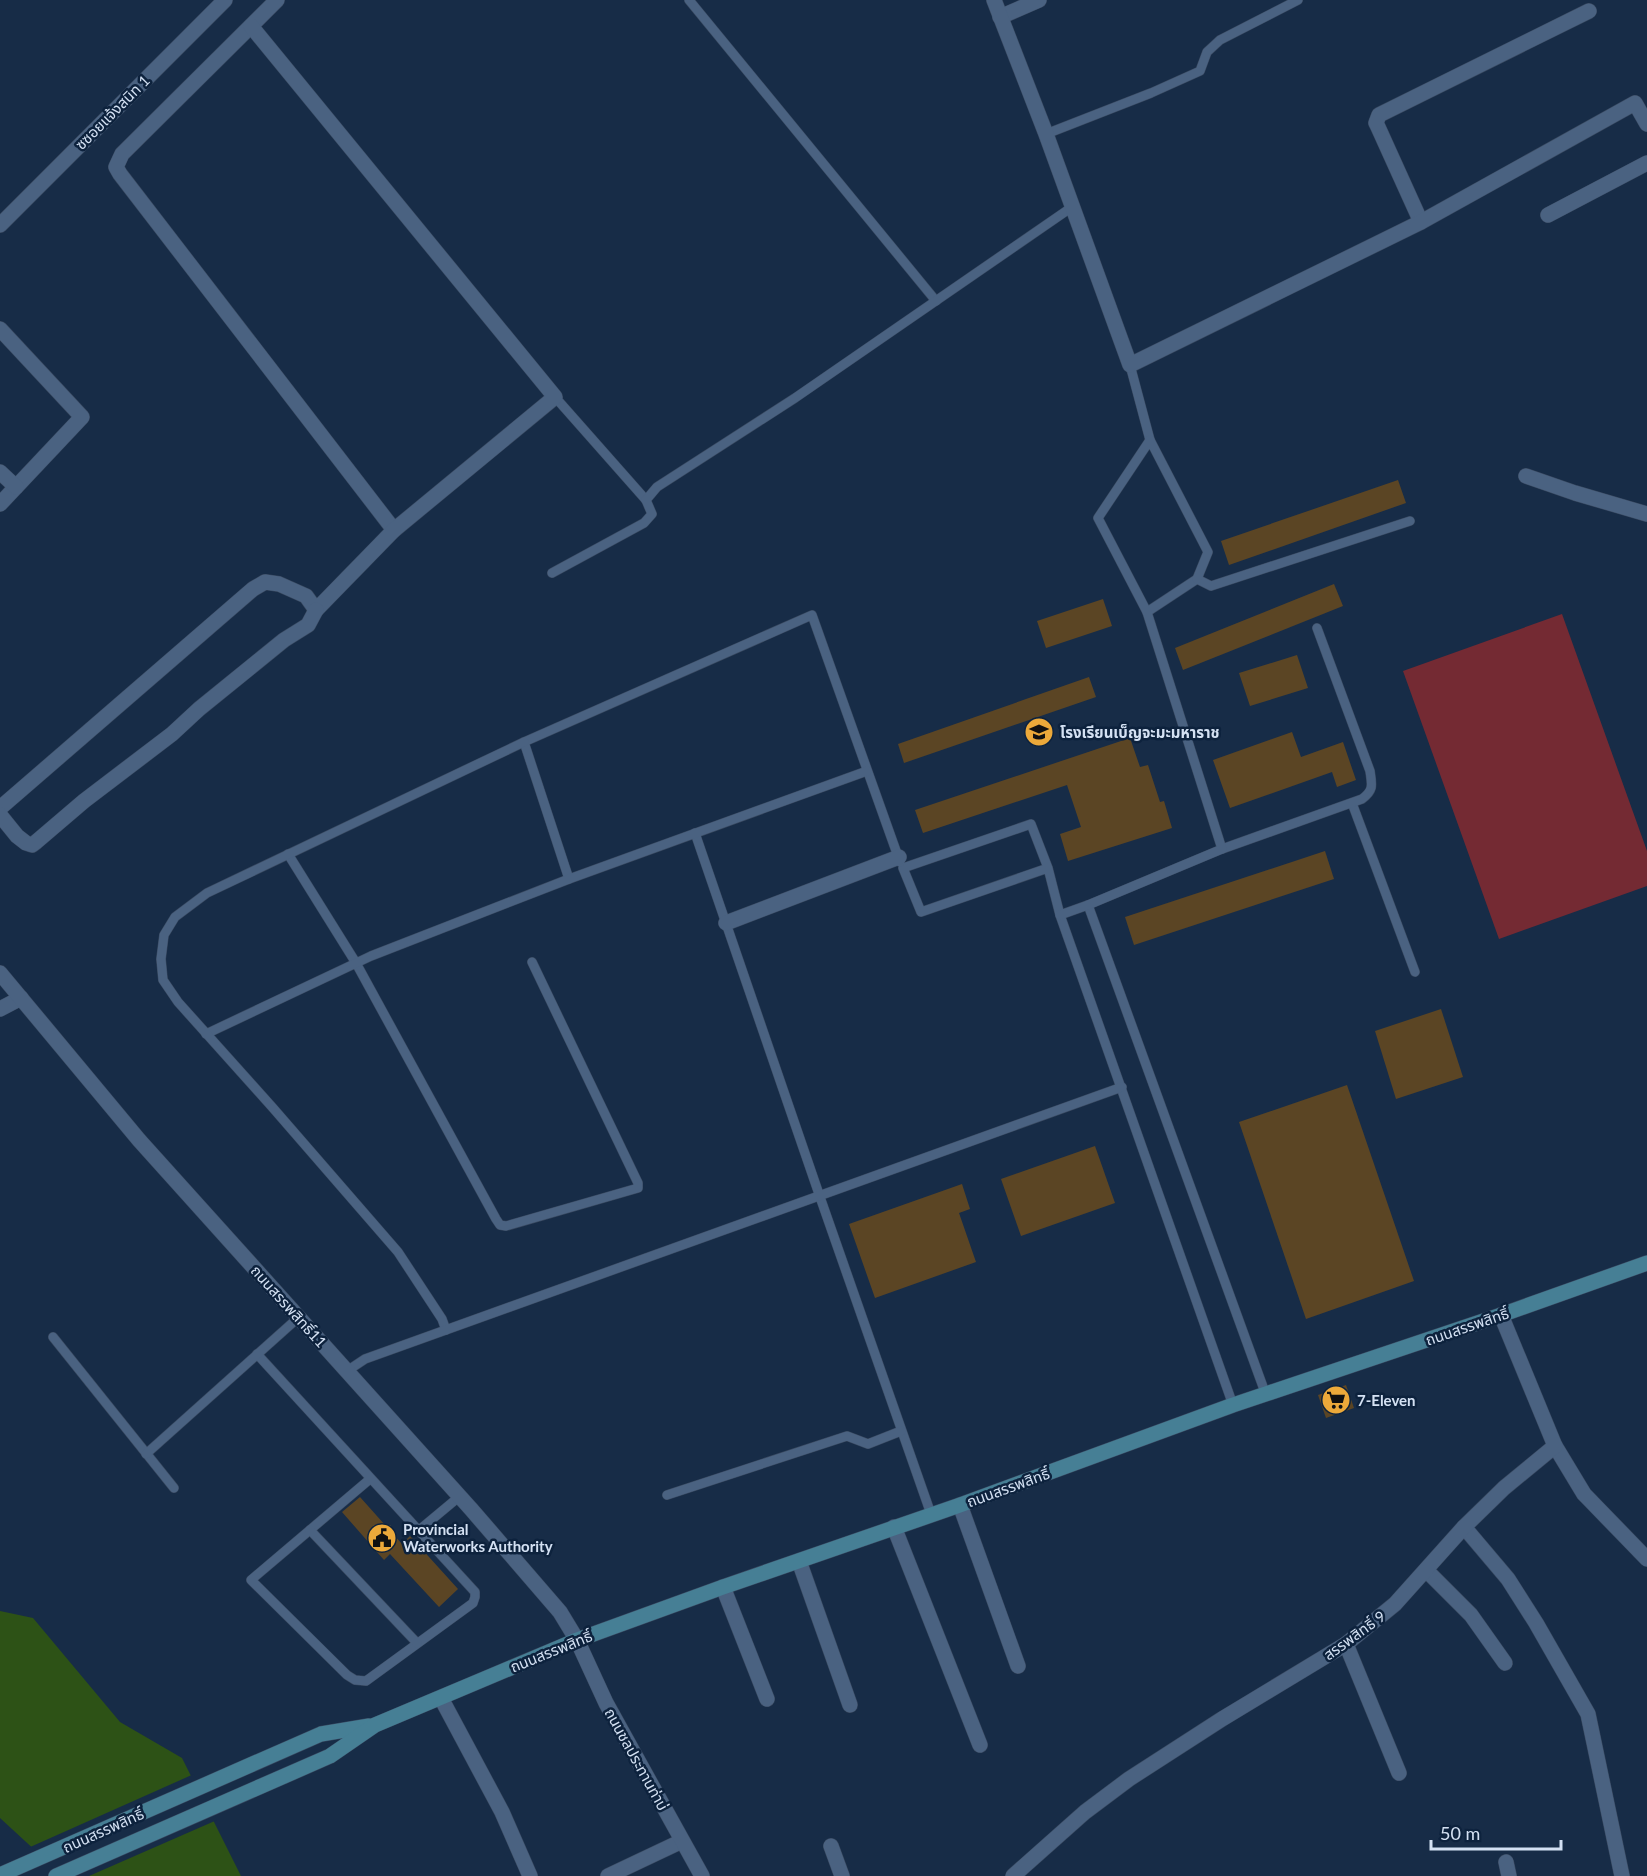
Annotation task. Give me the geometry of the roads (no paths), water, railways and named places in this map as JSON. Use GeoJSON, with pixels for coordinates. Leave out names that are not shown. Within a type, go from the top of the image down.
{"type":"FeatureCollection","features":[{"type":"Feature","properties":{"kind":"main road","name":"ถนนสรรพสิทธิ์"},"geometry":{"type":"LineString","coordinates":[[56,1876],[330,1756],[375,1725],[578,1640],[960,1505],[1233,1405],[1501,1315],[1647,1263]]}},
{"type":"Feature","properties":{"kind":"main road","name":"ถนนสรรพสิทธิ์"},"geometry":{"type":"LineString","coordinates":[[0,1875],[321,1734],[375,1725]]}},
{"type":"Feature","properties":{"kind":"street","name":"ซซอยแจ้งสนิท 1"},"geometry":{"type":"LineString","coordinates":[[0,225],[225,0]]}},
{"type":"Feature","properties":{"kind":"street"},"geometry":{"type":"LineString","coordinates":[[277,0],[122,154],[116,166],[394,530]]}},
{"type":"Feature","properties":{"kind":"street"},"geometry":{"type":"LineString","coordinates":[[994,0],[1046,134],[1130,365],[1421,222],[1635,103],[1647,124]]}},
{"type":"Feature","properties":{"kind":"street"},"geometry":{"type":"LineString","coordinates":[[1000,16],[1039,0]]}},
{"type":"Feature","properties":{"kind":"street"},"geometry":{"type":"LineString","coordinates":[[1421,222],[1376,123],[1379,115],[1589,10]]}},
{"type":"Feature","properties":{"kind":"street"},"geometry":{"type":"LineString","coordinates":[[0,815],[26,843],[32,845],[36,842],[84,801],[172,734],[284,640],[308,625],[316,610],[394,530],[555,397],[251,26]]}},
{"type":"Feature","properties":{"kind":"street"},"geometry":{"type":"LineString","coordinates":[[1548,215],[1647,163]]}},
{"type":"Feature","properties":{"kind":"street"},"geometry":{"type":"LineString","coordinates":[[0,329],[82,417],[0,504]]}},
{"type":"Feature","properties":{"kind":"street"},"geometry":{"type":"LineString","coordinates":[[0,472],[16,487]]}},
{"type":"Feature","properties":{"kind":"street"},"geometry":{"type":"LineString","coordinates":[[1526,476],[1647,514]]}},
{"type":"Feature","properties":{"kind":"street"},"geometry":{"type":"LineString","coordinates":[[0,808],[253,589],[265,582],[279,584],[306,596],[316,610]]}},
{"type":"Feature","properties":{"kind":"street"},"geometry":{"type":"LineString","coordinates":[[726,923],[901,862]]}},
{"type":"Feature","properties":{"kind":"street","name":"ถนนสรรพสิทธิ์11"},"geometry":{"type":"LineString","coordinates":[[0,973],[139,1140],[460,1497],[560,1612],[578,1640]]}},
{"type":"Feature","properties":{"kind":"street"},"geometry":{"type":"LineString","coordinates":[[0,1009],[21,998]]}},
{"type":"Feature","properties":{"kind":"street"},"geometry":{"type":"LineString","coordinates":[[1501,1315],[1556,1446],[1584,1494],[1647,1559]]}},
{"type":"Feature","properties":{"kind":"street","name":"สรรพสิทธิ์ 9"},"geometry":{"type":"LineString","coordinates":[[1013,1876],[1085,1812],[1129,1779],[1222,1719],[1346,1644],[1395,1604],[1464,1527],[1504,1488],[1556,1446]]}},
{"type":"Feature","properties":{"kind":"street"},"geometry":{"type":"LineString","coordinates":[[960,1505],[1018,1666]]}},
{"type":"Feature","properties":{"kind":"street"},"geometry":{"type":"LineString","coordinates":[[894,1527],[980,1744]]}},
{"type":"Feature","properties":{"kind":"street"},"geometry":{"type":"LineString","coordinates":[[1464,1527],[1508,1579],[1588,1714],[1622,1876]]}},
{"type":"Feature","properties":{"kind":"street"},"geometry":{"type":"LineString","coordinates":[[799,1561],[850,1705]]}},
{"type":"Feature","properties":{"kind":"street"},"geometry":{"type":"LineString","coordinates":[[1426,1570],[1471,1615],[1504,1663]]}},
{"type":"Feature","properties":{"kind":"street"},"geometry":{"type":"LineString","coordinates":[[723,1587],[767,1700]]}},
{"type":"Feature","properties":{"kind":"street","name":"ถนนชลประทานท่าบ่"},"geometry":{"type":"LineString","coordinates":[[578,1640],[606,1703],[702,1876]]}},
{"type":"Feature","properties":{"kind":"street"},"geometry":{"type":"LineString","coordinates":[[1346,1644],[1399,1773]]}},
{"type":"Feature","properties":{"kind":"street"},"geometry":{"type":"LineString","coordinates":[[441,1698],[502,1812],[530,1876]]}},
{"type":"Feature","properties":{"kind":"street"},"geometry":{"type":"LineString","coordinates":[[608,1876],[682,1841]]}},
{"type":"Feature","properties":{"kind":"street"},"geometry":{"type":"LineString","coordinates":[[831,1846],[842,1876]]}},
{"type":"Feature","properties":{"kind":"lane"},"geometry":{"type":"LineString","coordinates":[[689,0],[936,301]]}},
{"type":"Feature","properties":{"kind":"lane"},"geometry":{"type":"LineString","coordinates":[[1046,134],[1151,93],[1200,71],[1207,52],[1220,40],[1298,0]]}},
{"type":"Feature","properties":{"kind":"lane"},"geometry":{"type":"LineString","coordinates":[[646,500],[657,487],[795,398],[1072,207]]}},
{"type":"Feature","properties":{"kind":"lane"},"geometry":{"type":"LineString","coordinates":[[1130,365],[1150,440],[1208,552],[1197,579],[1147,612]]}},
{"type":"Feature","properties":{"kind":"lane"},"geometry":{"type":"LineString","coordinates":[[552,573],[644,523],[652,514],[646,500],[555,397]]}},
{"type":"Feature","properties":{"kind":"lane"},"geometry":{"type":"LineString","coordinates":[[1150,440],[1098,519],[1147,612],[1222,849]]}},
{"type":"Feature","properties":{"kind":"lane"},"geometry":{"type":"LineString","coordinates":[[1197,579],[1211,586],[1410,521]]}},
{"type":"Feature","properties":{"kind":"lane"},"geometry":{"type":"LineString","coordinates":[[446,1330],[442,1319],[398,1252],[178,1002],[163,980],[161,959],[164,936],[175,917],[207,893],[524,742],[812,615],[867,771],[921,912],[1048,867]]}},
{"type":"Feature","properties":{"kind":"lane"},"geometry":{"type":"LineString","coordinates":[[1060,915],[1222,849],[1352,803],[1369,794],[1372,786],[1370,771],[1317,628]]}},
{"type":"Feature","properties":{"kind":"lane"},"geometry":{"type":"LineString","coordinates":[[524,742],[569,879]]}},
{"type":"Feature","properties":{"kind":"lane"},"geometry":{"type":"LineString","coordinates":[[206,1034],[356,963],[569,879],[867,771]]}},
{"type":"Feature","properties":{"kind":"lane"},"geometry":{"type":"LineString","coordinates":[[1352,803],[1415,972]]}},
{"type":"Feature","properties":{"kind":"lane"},"geometry":{"type":"LineString","coordinates":[[901,862],[1031,824],[1048,867],[1060,915],[1233,1405]]}},
{"type":"Feature","properties":{"kind":"lane"},"geometry":{"type":"LineString","coordinates":[[695,833],[931,1514]]}},
{"type":"Feature","properties":{"kind":"lane"},"geometry":{"type":"LineString","coordinates":[[288,854],[356,963],[496,1219],[500,1225],[506,1226],[638,1188],[638,1183],[532,962]]}},
{"type":"Feature","properties":{"kind":"lane"},"geometry":{"type":"LineString","coordinates":[[1089,905],[1266,1395]]}},
{"type":"Feature","properties":{"kind":"lane"},"geometry":{"type":"LineString","coordinates":[[347,1371],[365,1359],[1122,1088]]}},
{"type":"Feature","properties":{"kind":"lane"},"geometry":{"type":"LineString","coordinates":[[146,1454],[299,1317]]}},
{"type":"Feature","properties":{"kind":"lane"},"geometry":{"type":"LineString","coordinates":[[53,1338],[174,1488]]}},
{"type":"Feature","properties":{"kind":"lane"},"geometry":{"type":"LineString","coordinates":[[257,1354],[471,1587],[475,1597],[473,1603],[366,1681],[355,1680],[347,1675],[251,1580],[370,1479]]}},
{"type":"Feature","properties":{"kind":"lane"},"geometry":{"type":"LineString","coordinates":[[667,1495],[847,1436],[868,1444],[901,1431]]}},
{"type":"Feature","properties":{"kind":"lane"},"geometry":{"type":"LineString","coordinates":[[418,1531],[460,1497]]}},
{"type":"Feature","properties":{"kind":"lane"},"geometry":{"type":"LineString","coordinates":[[310,1530],[417,1643]]}},
{"type":"Feature","properties":{"kind":"place","name":"โรงเรียนเบ็ญจะมะมหาราช"},"geometry":{"type":"Point","coordinates":[1039,732]}},
{"type":"Feature","properties":{"kind":"place","name":"7-Eleven"},"geometry":{"type":"Point","coordinates":[1336,1400]}},
{"type":"Feature","properties":{"kind":"place","name":"Provincial Waterworks Authority"},"geometry":{"type":"Point","coordinates":[382,1538]}}]}
